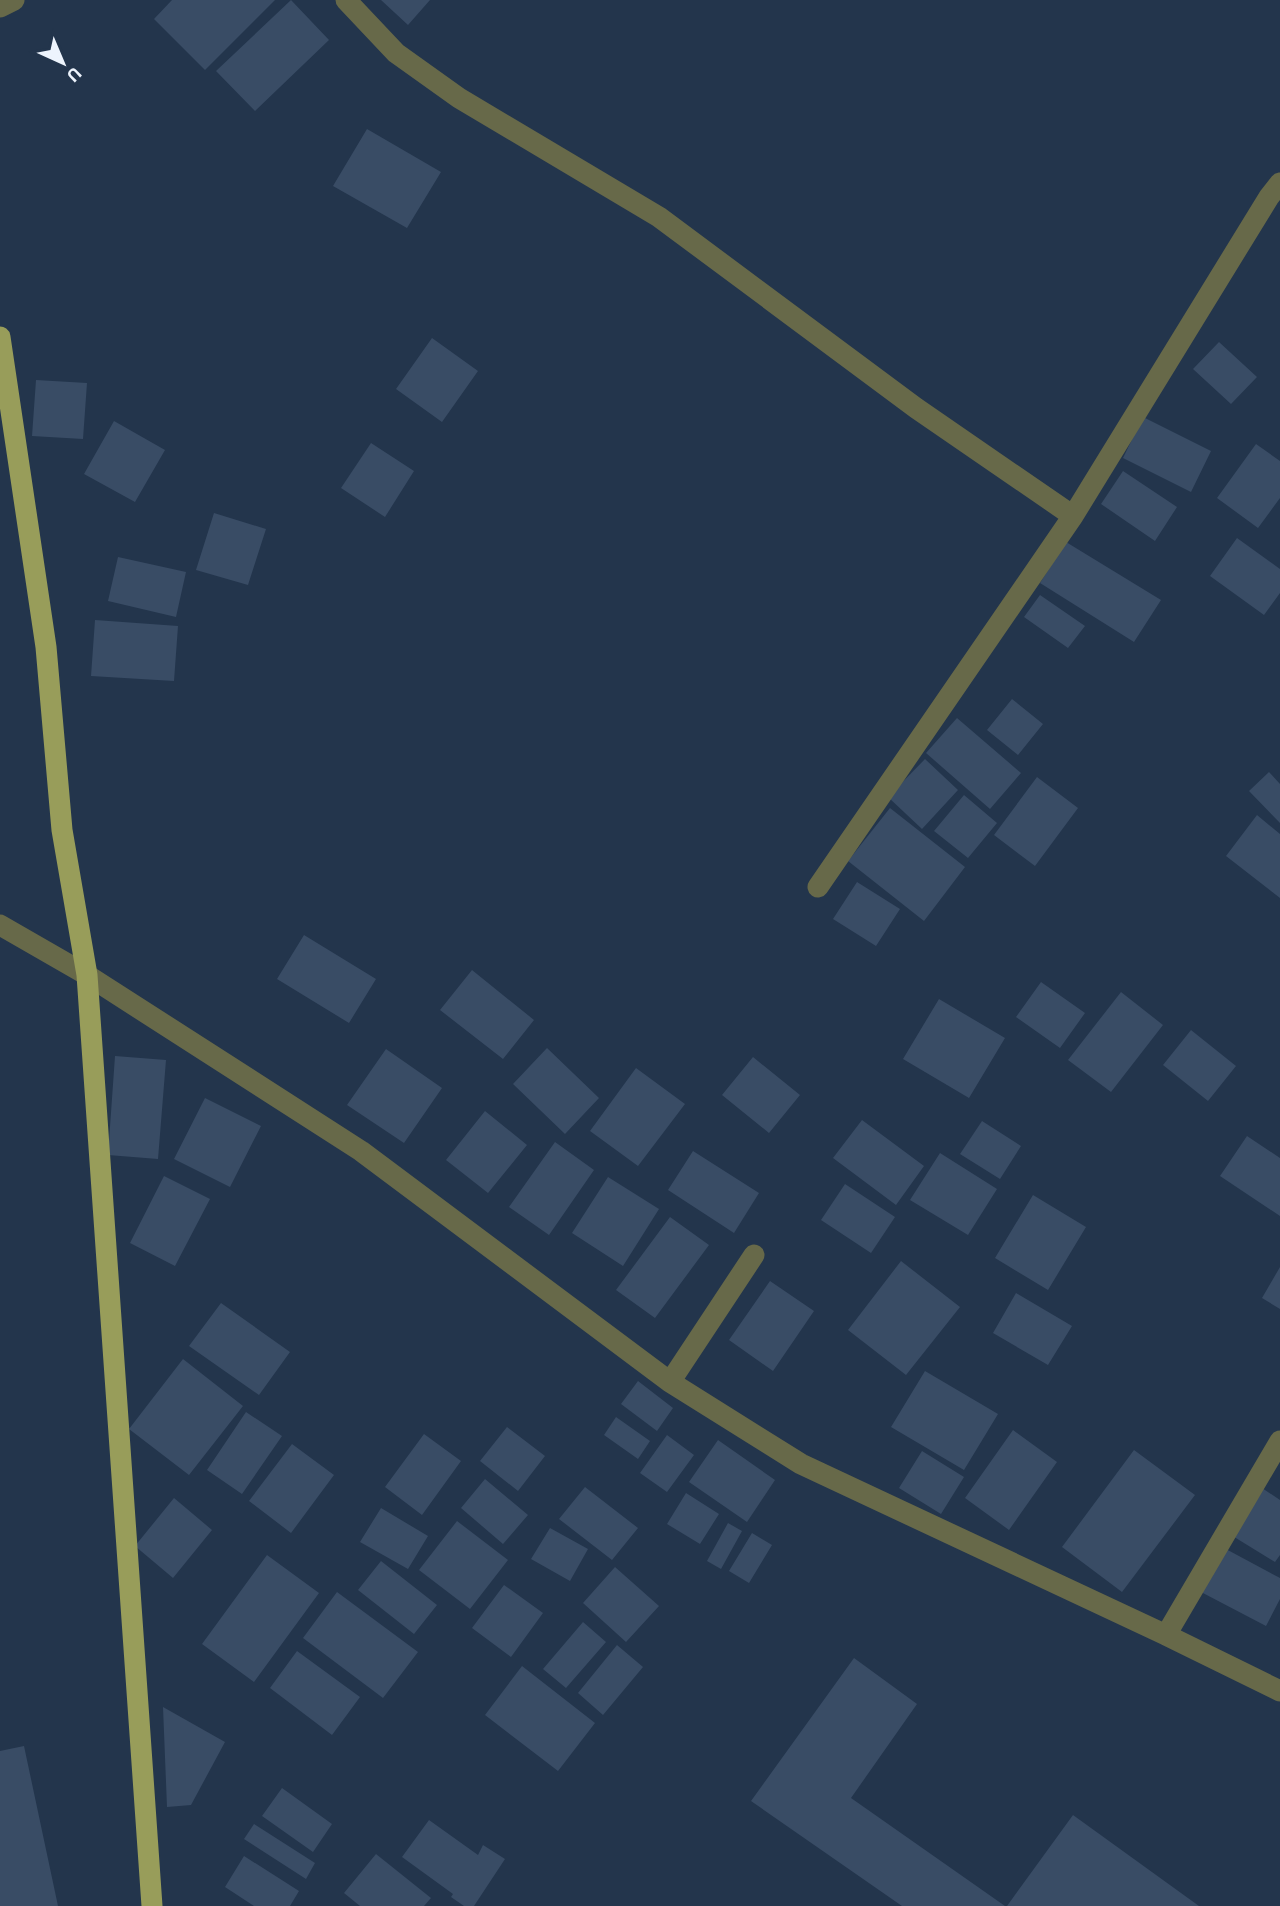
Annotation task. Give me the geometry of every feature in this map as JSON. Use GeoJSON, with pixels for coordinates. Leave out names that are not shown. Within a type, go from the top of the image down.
{"type":"FeatureCollection","features":[{"type":"Feature","properties":{"kind":"main road"},"geometry":{"type":"LineString","coordinates":[[0,337],[46,647],[62,830],[87,975],[152,1906]]}},
{"type":"Feature","properties":{"kind":"street"},"geometry":{"type":"LineString","coordinates":[[0,7],[14,0]]}},
{"type":"Feature","properties":{"kind":"street"},"geometry":{"type":"LineString","coordinates":[[346,0],[396,53],[459,98],[659,217],[916,408],[1073,516]]}},
{"type":"Feature","properties":{"kind":"street"},"geometry":{"type":"LineString","coordinates":[[818,887],[1073,516],[1280,183]]}},
{"type":"Feature","properties":{"kind":"street"},"geometry":{"type":"LineString","coordinates":[[0,925],[87,975],[361,1151],[670,1382],[801,1464],[1280,1691]]}},
{"type":"Feature","properties":{"kind":"street"},"geometry":{"type":"LineString","coordinates":[[670,1382],[754,1255]]}},
{"type":"Feature","properties":{"kind":"street"},"geometry":{"type":"LineString","coordinates":[[1166,1635],[1280,1441]]}},
{"type":"Feature","properties":{"kind":"building"},"geometry":{"type":"Polygon","coordinates":[[[172,0],[275,0],[205,70],[154,19],[172,0]]]}},
{"type":"Feature","properties":{"kind":"building"},"geometry":{"type":"Polygon","coordinates":[[[291,0],[329,40],[255,111],[216,71],[291,0]]]}},
{"type":"Feature","properties":{"kind":"building"},"geometry":{"type":"Polygon","coordinates":[[[381,0],[430,0],[408,25],[381,0]]]}},
{"type":"Feature","properties":{"kind":"building"},"geometry":{"type":"Polygon","coordinates":[[[367,129],[441,172],[407,228],[333,186],[367,129]]]}},
{"type":"Feature","properties":{"kind":"building"},"geometry":{"type":"Polygon","coordinates":[[[432,338],[478,371],[442,422],[396,389],[432,338]]]}},
{"type":"Feature","properties":{"kind":"building"},"geometry":{"type":"Polygon","coordinates":[[[1219,342],[1257,377],[1231,404],[1193,369],[1219,342]]]}},
{"type":"Feature","properties":{"kind":"building"},"geometry":{"type":"Polygon","coordinates":[[[36,380],[87,383],[83,439],[32,436],[36,380]]]}},
{"type":"Feature","properties":{"kind":"building"},"geometry":{"type":"Polygon","coordinates":[[[1143,417],[1211,451],[1191,492],[1123,458],[1143,417]]]}},
{"type":"Feature","properties":{"kind":"building"},"geometry":{"type":"Polygon","coordinates":[[[114,421],[165,450],[135,502],[84,474],[114,421]]]}},
{"type":"Feature","properties":{"kind":"building"},"geometry":{"type":"Polygon","coordinates":[[[371,443],[414,471],[385,517],[341,488],[371,443]]]}},
{"type":"Feature","properties":{"kind":"building"},"geometry":{"type":"Polygon","coordinates":[[[1256,444],[1280,461],[1280,498],[1258,528],[1217,498],[1256,444]]]}},
{"type":"Feature","properties":{"kind":"building"},"geometry":{"type":"Polygon","coordinates":[[[1123,471],[1177,507],[1155,541],[1101,504],[1123,471]]]}},
{"type":"Feature","properties":{"kind":"building"},"geometry":{"type":"Polygon","coordinates":[[[214,513],[266,529],[248,585],[196,570],[214,513]]]}},
{"type":"Feature","properties":{"kind":"building"},"geometry":{"type":"Polygon","coordinates":[[[1237,538],[1280,569],[1280,593],[1264,615],[1210,576],[1237,538]]]}},
{"type":"Feature","properties":{"kind":"building"},"geometry":{"type":"Polygon","coordinates":[[[1066,542],[1161,600],[1134,642],[1040,583],[1066,542]]]}},
{"type":"Feature","properties":{"kind":"building"},"geometry":{"type":"Polygon","coordinates":[[[118,557],[186,572],[176,617],[108,601],[118,557]]]}},
{"type":"Feature","properties":{"kind":"building"},"geometry":{"type":"Polygon","coordinates":[[[1040,595],[1085,626],[1068,648],[1024,617],[1040,595]]]}},
{"type":"Feature","properties":{"kind":"building"},"geometry":{"type":"Polygon","coordinates":[[[95,620],[178,626],[174,681],[91,676],[95,620]]]}},
{"type":"Feature","properties":{"kind":"building"},"geometry":{"type":"Polygon","coordinates":[[[1012,699],[1043,724],[1018,755],[987,730],[1012,699]]]}},
{"type":"Feature","properties":{"kind":"building"},"geometry":{"type":"Polygon","coordinates":[[[957,718],[1021,773],[990,809],[926,753],[957,718]]]}},
{"type":"Feature","properties":{"kind":"building"},"geometry":{"type":"Polygon","coordinates":[[[925,759],[958,790],[922,829],[888,797],[925,759]]]}},
{"type":"Feature","properties":{"kind":"building"},"geometry":{"type":"Polygon","coordinates":[[[1269,772],[1280,784],[1280,823],[1249,791],[1269,772]]]}},
{"type":"Feature","properties":{"kind":"building"},"geometry":{"type":"Polygon","coordinates":[[[1037,777],[1078,808],[1035,866],[994,835],[1037,777]]]}},
{"type":"Feature","properties":{"kind":"building"},"geometry":{"type":"Polygon","coordinates":[[[964,795],[997,823],[968,858],[934,831],[964,795]]]}},
{"type":"Feature","properties":{"kind":"building"},"geometry":{"type":"Polygon","coordinates":[[[890,808],[965,867],[924,921],[848,861],[890,808]]]}},
{"type":"Feature","properties":{"kind":"building"},"geometry":{"type":"Polygon","coordinates":[[[1257,815],[1280,834],[1280,898],[1226,856],[1257,815]]]}},
{"type":"Feature","properties":{"kind":"building"},"geometry":{"type":"Polygon","coordinates":[[[857,882],[900,909],[876,946],[833,919],[857,882]]]}},
{"type":"Feature","properties":{"kind":"building"},"geometry":{"type":"Polygon","coordinates":[[[304,935],[376,979],[349,1023],[277,979],[304,935]]]}},
{"type":"Feature","properties":{"kind":"building"},"geometry":{"type":"Polygon","coordinates":[[[472,970],[534,1020],[503,1059],[440,1010],[472,970]]]}},
{"type":"Feature","properties":{"kind":"building"},"geometry":{"type":"Polygon","coordinates":[[[1041,982],[1085,1013],[1060,1048],[1016,1017],[1041,982]]]}},
{"type":"Feature","properties":{"kind":"building"},"geometry":{"type":"Polygon","coordinates":[[[1121,992],[1163,1025],[1111,1092],[1068,1060],[1121,992]]]}},
{"type":"Feature","properties":{"kind":"building"},"geometry":{"type":"Polygon","coordinates":[[[939,999],[1005,1038],[969,1098],[903,1059],[939,999]]]}},
{"type":"Feature","properties":{"kind":"building"},"geometry":{"type":"Polygon","coordinates":[[[1191,1030],[1236,1066],[1208,1101],[1163,1065],[1191,1030]]]}},
{"type":"Feature","properties":{"kind":"building"},"geometry":{"type":"Polygon","coordinates":[[[547,1048],[599,1098],[565,1134],[513,1084],[547,1048]]]}},
{"type":"Feature","properties":{"kind":"building"},"geometry":{"type":"Polygon","coordinates":[[[386,1049],[442,1088],[404,1143],[347,1105],[386,1049]]]}},
{"type":"Feature","properties":{"kind":"building"},"geometry":{"type":"Polygon","coordinates":[[[115,1056],[166,1060],[158,1159],[108,1155],[115,1056]]]}},
{"type":"Feature","properties":{"kind":"building"},"geometry":{"type":"Polygon","coordinates":[[[753,1057],[800,1095],[769,1133],[722,1095],[753,1057]]]}},
{"type":"Feature","properties":{"kind":"building"},"geometry":{"type":"Polygon","coordinates":[[[636,1068],[685,1104],[638,1166],[590,1131],[636,1068]]]}},
{"type":"Feature","properties":{"kind":"building"},"geometry":{"type":"Polygon","coordinates":[[[205,1098],[261,1126],[230,1187],[174,1159],[205,1098]]]}},
{"type":"Feature","properties":{"kind":"building"},"geometry":{"type":"Polygon","coordinates":[[[485,1111],[527,1145],[488,1193],[446,1160],[485,1111]]]}},
{"type":"Feature","properties":{"kind":"building"},"geometry":{"type":"Polygon","coordinates":[[[862,1120],[924,1166],[896,1205],[833,1158],[862,1120]]]}},
{"type":"Feature","properties":{"kind":"building"},"geometry":{"type":"Polygon","coordinates":[[[982,1121],[1021,1146],[1000,1179],[960,1154],[982,1121]]]}},
{"type":"Feature","properties":{"kind":"building"},"geometry":{"type":"Polygon","coordinates":[[[1247,1136],[1280,1158],[1280,1216],[1220,1176],[1247,1136]]]}},
{"type":"Feature","properties":{"kind":"building"},"geometry":{"type":"Polygon","coordinates":[[[555,1142],[594,1170],[549,1235],[509,1207],[555,1142]]]}},
{"type":"Feature","properties":{"kind":"building"},"geometry":{"type":"Polygon","coordinates":[[[693,1151],[759,1193],[734,1233],[668,1190],[693,1151]]]}},
{"type":"Feature","properties":{"kind":"building"},"geometry":{"type":"Polygon","coordinates":[[[940,1153],[997,1189],[968,1235],[910,1200],[940,1153]]]}},
{"type":"Feature","properties":{"kind":"building"},"geometry":{"type":"Polygon","coordinates":[[[164,1176],[210,1199],[175,1266],[130,1243],[164,1176]]]}},
{"type":"Feature","properties":{"kind":"building"},"geometry":{"type":"Polygon","coordinates":[[[608,1177],[659,1209],[623,1266],[572,1233],[608,1177]]]}},
{"type":"Feature","properties":{"kind":"building"},"geometry":{"type":"Polygon","coordinates":[[[845,1184],[895,1217],[871,1253],[821,1220],[845,1184]]]}},
{"type":"Feature","properties":{"kind":"building"},"geometry":{"type":"Polygon","coordinates":[[[1033,1195],[1086,1227],[1048,1290],[995,1258],[1033,1195]]]}},
{"type":"Feature","properties":{"kind":"building"},"geometry":{"type":"Polygon","coordinates":[[[670,1217],[709,1245],[655,1318],[616,1290],[670,1217]]]}},
{"type":"Feature","properties":{"kind":"building"},"geometry":{"type":"Polygon","coordinates":[[[901,1261],[960,1307],[906,1375],[848,1330],[901,1261]]]}},
{"type":"Feature","properties":{"kind":"building"},"geometry":{"type":"Polygon","coordinates":[[[1280,1267],[1280,1309],[1262,1298],[1280,1267]]]}},
{"type":"Feature","properties":{"kind":"building"},"geometry":{"type":"Polygon","coordinates":[[[770,1281],[814,1311],[773,1371],[729,1340],[770,1281]]]}},
{"type":"Feature","properties":{"kind":"building"},"geometry":{"type":"Polygon","coordinates":[[[1016,1293],[1072,1326],[1048,1365],[993,1333],[1016,1293]]]}},
{"type":"Feature","properties":{"kind":"building"},"geometry":{"type":"Polygon","coordinates":[[[221,1303],[290,1352],[259,1395],[189,1346],[221,1303]]]}},
{"type":"Feature","properties":{"kind":"building"},"geometry":{"type":"Polygon","coordinates":[[[183,1359],[243,1406],[189,1475],[129,1429],[183,1359]]]}},
{"type":"Feature","properties":{"kind":"building"},"geometry":{"type":"Polygon","coordinates":[[[925,1371],[998,1414],[964,1470],[891,1427],[925,1371]]]}},
{"type":"Feature","properties":{"kind":"building"},"geometry":{"type":"Polygon","coordinates":[[[638,1381],[673,1408],[657,1431],[621,1404],[638,1381]]]}},
{"type":"Feature","properties":{"kind":"building"},"geometry":{"type":"Polygon","coordinates":[[[246,1412],[282,1436],[242,1494],[207,1470],[246,1412]]]}},
{"type":"Feature","properties":{"kind":"building"},"geometry":{"type":"Polygon","coordinates":[[[616,1417],[650,1441],[638,1459],[604,1435],[616,1417]]]}},
{"type":"Feature","properties":{"kind":"building"},"geometry":{"type":"Polygon","coordinates":[[[507,1427],[545,1456],[518,1491],[480,1461],[507,1427]]]}},
{"type":"Feature","properties":{"kind":"building"},"geometry":{"type":"Polygon","coordinates":[[[1013,1430],[1057,1462],[1009,1530],[965,1498],[1013,1430]]]}},
{"type":"Feature","properties":{"kind":"building"},"geometry":{"type":"Polygon","coordinates":[[[424,1434],[461,1461],[422,1515],[385,1487],[424,1434]]]}},
{"type":"Feature","properties":{"kind":"building"},"geometry":{"type":"Polygon","coordinates":[[[667,1435],[694,1455],[667,1492],[640,1473],[667,1435]]]}},
{"type":"Feature","properties":{"kind":"building"},"geometry":{"type":"Polygon","coordinates":[[[718,1440],[775,1480],[747,1522],[689,1482],[718,1440]]]}},
{"type":"Feature","properties":{"kind":"building"},"geometry":{"type":"Polygon","coordinates":[[[292,1444],[334,1475],[291,1533],[249,1501],[292,1444]]]}},
{"type":"Feature","properties":{"kind":"building"},"geometry":{"type":"Polygon","coordinates":[[[1134,1450],[1195,1495],[1122,1592],[1062,1547],[1134,1450]]]}},
{"type":"Feature","properties":{"kind":"building"},"geometry":{"type":"Polygon","coordinates":[[[922,1451],[964,1477],[941,1514],[899,1488],[922,1451]]]}},
{"type":"Feature","properties":{"kind":"building"},"geometry":{"type":"Polygon","coordinates":[[[485,1479],[528,1515],[503,1544],[461,1508],[485,1479]]]}},
{"type":"Feature","properties":{"kind":"building"},"geometry":{"type":"Polygon","coordinates":[[[585,1487],[638,1528],[612,1560],[559,1519],[585,1487]]]}},
{"type":"Feature","properties":{"kind":"building"},"geometry":{"type":"Polygon","coordinates":[[[1262,1488],[1280,1500],[1280,1555],[1275,1562],[1231,1535],[1262,1488]]]}},
{"type":"Feature","properties":{"kind":"building"},"geometry":{"type":"Polygon","coordinates":[[[686,1493],[719,1514],[700,1544],[667,1524],[686,1493]]]}},
{"type":"Feature","properties":{"kind":"building"},"geometry":{"type":"Polygon","coordinates":[[[174,1498],[212,1530],[173,1578],[135,1546],[174,1498]]]}},
{"type":"Feature","properties":{"kind":"building"},"geometry":{"type":"Polygon","coordinates":[[[381,1508],[428,1536],[408,1569],[360,1542],[381,1508]]]}},
{"type":"Feature","properties":{"kind":"building"},"geometry":{"type":"Polygon","coordinates":[[[457,1521],[508,1560],[470,1609],[419,1570],[457,1521]]]}},
{"type":"Feature","properties":{"kind":"building"},"geometry":{"type":"Polygon","coordinates":[[[728,1523],[742,1531],[721,1569],[707,1561],[728,1523]]]}},
{"type":"Feature","properties":{"kind":"building"},"geometry":{"type":"Polygon","coordinates":[[[550,1528],[588,1549],[570,1581],[531,1559],[550,1528]]]}},
{"type":"Feature","properties":{"kind":"building"},"geometry":{"type":"Polygon","coordinates":[[[752,1533],[772,1545],[749,1583],[729,1571],[752,1533]]]}},
{"type":"Feature","properties":{"kind":"building"},"geometry":{"type":"Polygon","coordinates":[[[1224,1548],[1280,1578],[1280,1599],[1266,1626],[1201,1592],[1224,1548]]]}},
{"type":"Feature","properties":{"kind":"building"},"geometry":{"type":"Polygon","coordinates":[[[267,1555],[319,1593],[254,1682],[202,1644],[267,1555]]]}},
{"type":"Feature","properties":{"kind":"building"},"geometry":{"type":"Polygon","coordinates":[[[381,1561],[437,1605],[414,1634],[358,1590],[381,1561]]]}},
{"type":"Feature","properties":{"kind":"building"},"geometry":{"type":"Polygon","coordinates":[[[615,1567],[659,1606],[626,1642],[583,1603],[615,1567]]]}},
{"type":"Feature","properties":{"kind":"building"},"geometry":{"type":"Polygon","coordinates":[[[504,1585],[543,1613],[511,1657],[472,1628],[504,1585]]]}},
{"type":"Feature","properties":{"kind":"building"},"geometry":{"type":"Polygon","coordinates":[[[337,1592],[418,1652],[383,1698],[303,1638],[337,1592]]]}},
{"type":"Feature","properties":{"kind":"building"},"geometry":{"type":"Polygon","coordinates":[[[583,1622],[606,1642],[566,1688],[543,1669],[583,1622]]]}},
{"type":"Feature","properties":{"kind":"building"},"geometry":{"type":"Polygon","coordinates":[[[617,1645],[643,1667],[603,1715],[578,1693],[617,1645]]]}},
{"type":"Feature","properties":{"kind":"building"},"geometry":{"type":"Polygon","coordinates":[[[297,1651],[360,1697],[332,1735],[270,1688],[297,1651]]]}},
{"type":"Feature","properties":{"kind":"building"},"geometry":{"type":"Polygon","coordinates":[[[854,1658],[917,1704],[851,1798],[1005,1906],[902,1906],[751,1801],[854,1658]]]}},
{"type":"Feature","properties":{"kind":"building"},"geometry":{"type":"Polygon","coordinates":[[[522,1666],[595,1723],[558,1771],[485,1715],[522,1666]]]}},
{"type":"Feature","properties":{"kind":"building"},"geometry":{"type":"Polygon","coordinates":[[[163,1707],[225,1742],[191,1805],[167,1807],[163,1707]]]}},
{"type":"Feature","properties":{"kind":"building"},"geometry":{"type":"Polygon","coordinates":[[[24,1746],[58,1906],[0,1906],[0,1751],[24,1746]]]}},
{"type":"Feature","properties":{"kind":"building"},"geometry":{"type":"Polygon","coordinates":[[[282,1788],[332,1824],[313,1852],[262,1816],[282,1788]]]}},
{"type":"Feature","properties":{"kind":"building"},"geometry":{"type":"Polygon","coordinates":[[[1073,1815],[1199,1906],[1007,1906],[1073,1815]]]}},
{"type":"Feature","properties":{"kind":"building"},"geometry":{"type":"Polygon","coordinates":[[[429,1820],[478,1855],[483,1845],[505,1859],[474,1906],[464,1906],[451,1897],[453,1894],[402,1857],[429,1820]]]}},
{"type":"Feature","properties":{"kind":"building"},"geometry":{"type":"Polygon","coordinates":[[[254,1824],[315,1863],[306,1879],[244,1839],[254,1824]]]}},
{"type":"Feature","properties":{"kind":"building"},"geometry":{"type":"Polygon","coordinates":[[[376,1854],[431,1898],[424,1906],[360,1906],[344,1893],[376,1854]]]}},
{"type":"Feature","properties":{"kind":"building"},"geometry":{"type":"Polygon","coordinates":[[[244,1856],[299,1891],[290,1906],[254,1906],[225,1887],[244,1856]]]}}]}
